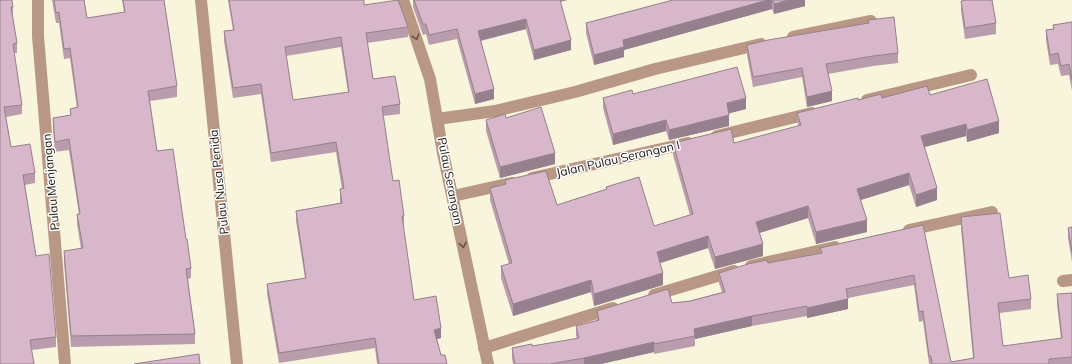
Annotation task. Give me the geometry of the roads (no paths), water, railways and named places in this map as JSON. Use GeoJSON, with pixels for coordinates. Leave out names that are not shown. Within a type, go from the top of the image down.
{"type":"FeatureCollection","features":[{"type":"Feature","properties":{"kind":"street","name":"Pulau Menjangan"},"geometry":{"type":"LineString","coordinates":[[38,0],[38,36],[65,364]]}},
{"type":"Feature","properties":{"kind":"street","name":"Pulau Nusa Penida"},"geometry":{"type":"LineString","coordinates":[[201,0],[237,364]]}},
{"type":"Feature","properties":{"kind":"street","name":"Pulau Serangan"},"geometry":{"type":"LineString","coordinates":[[403,0],[430,79],[488,364]]}},
{"type":"Feature","properties":{"kind":"street"},"geometry":{"type":"LineString","coordinates":[[438,119],[494,111],[568,94],[655,69],[871,21]]}},
{"type":"Feature","properties":{"kind":"street"},"geometry":{"type":"LineString","coordinates":[[855,103],[971,76]]}},
{"type":"Feature","properties":{"kind":"street","name":"Jalan Pulau Serangan I"},"geometry":{"type":"LineString","coordinates":[[453,196],[706,139],[825,110]]}},
{"type":"Feature","properties":{"kind":"street"},"geometry":{"type":"LineString","coordinates":[[900,232],[992,212]]}},
{"type":"Feature","properties":{"kind":"street"},"geometry":{"type":"LineString","coordinates":[[642,299],[746,267],[846,244]]}},
{"type":"Feature","properties":{"kind":"street"},"geometry":{"type":"LineString","coordinates":[[484,348],[626,304]]}}]}
